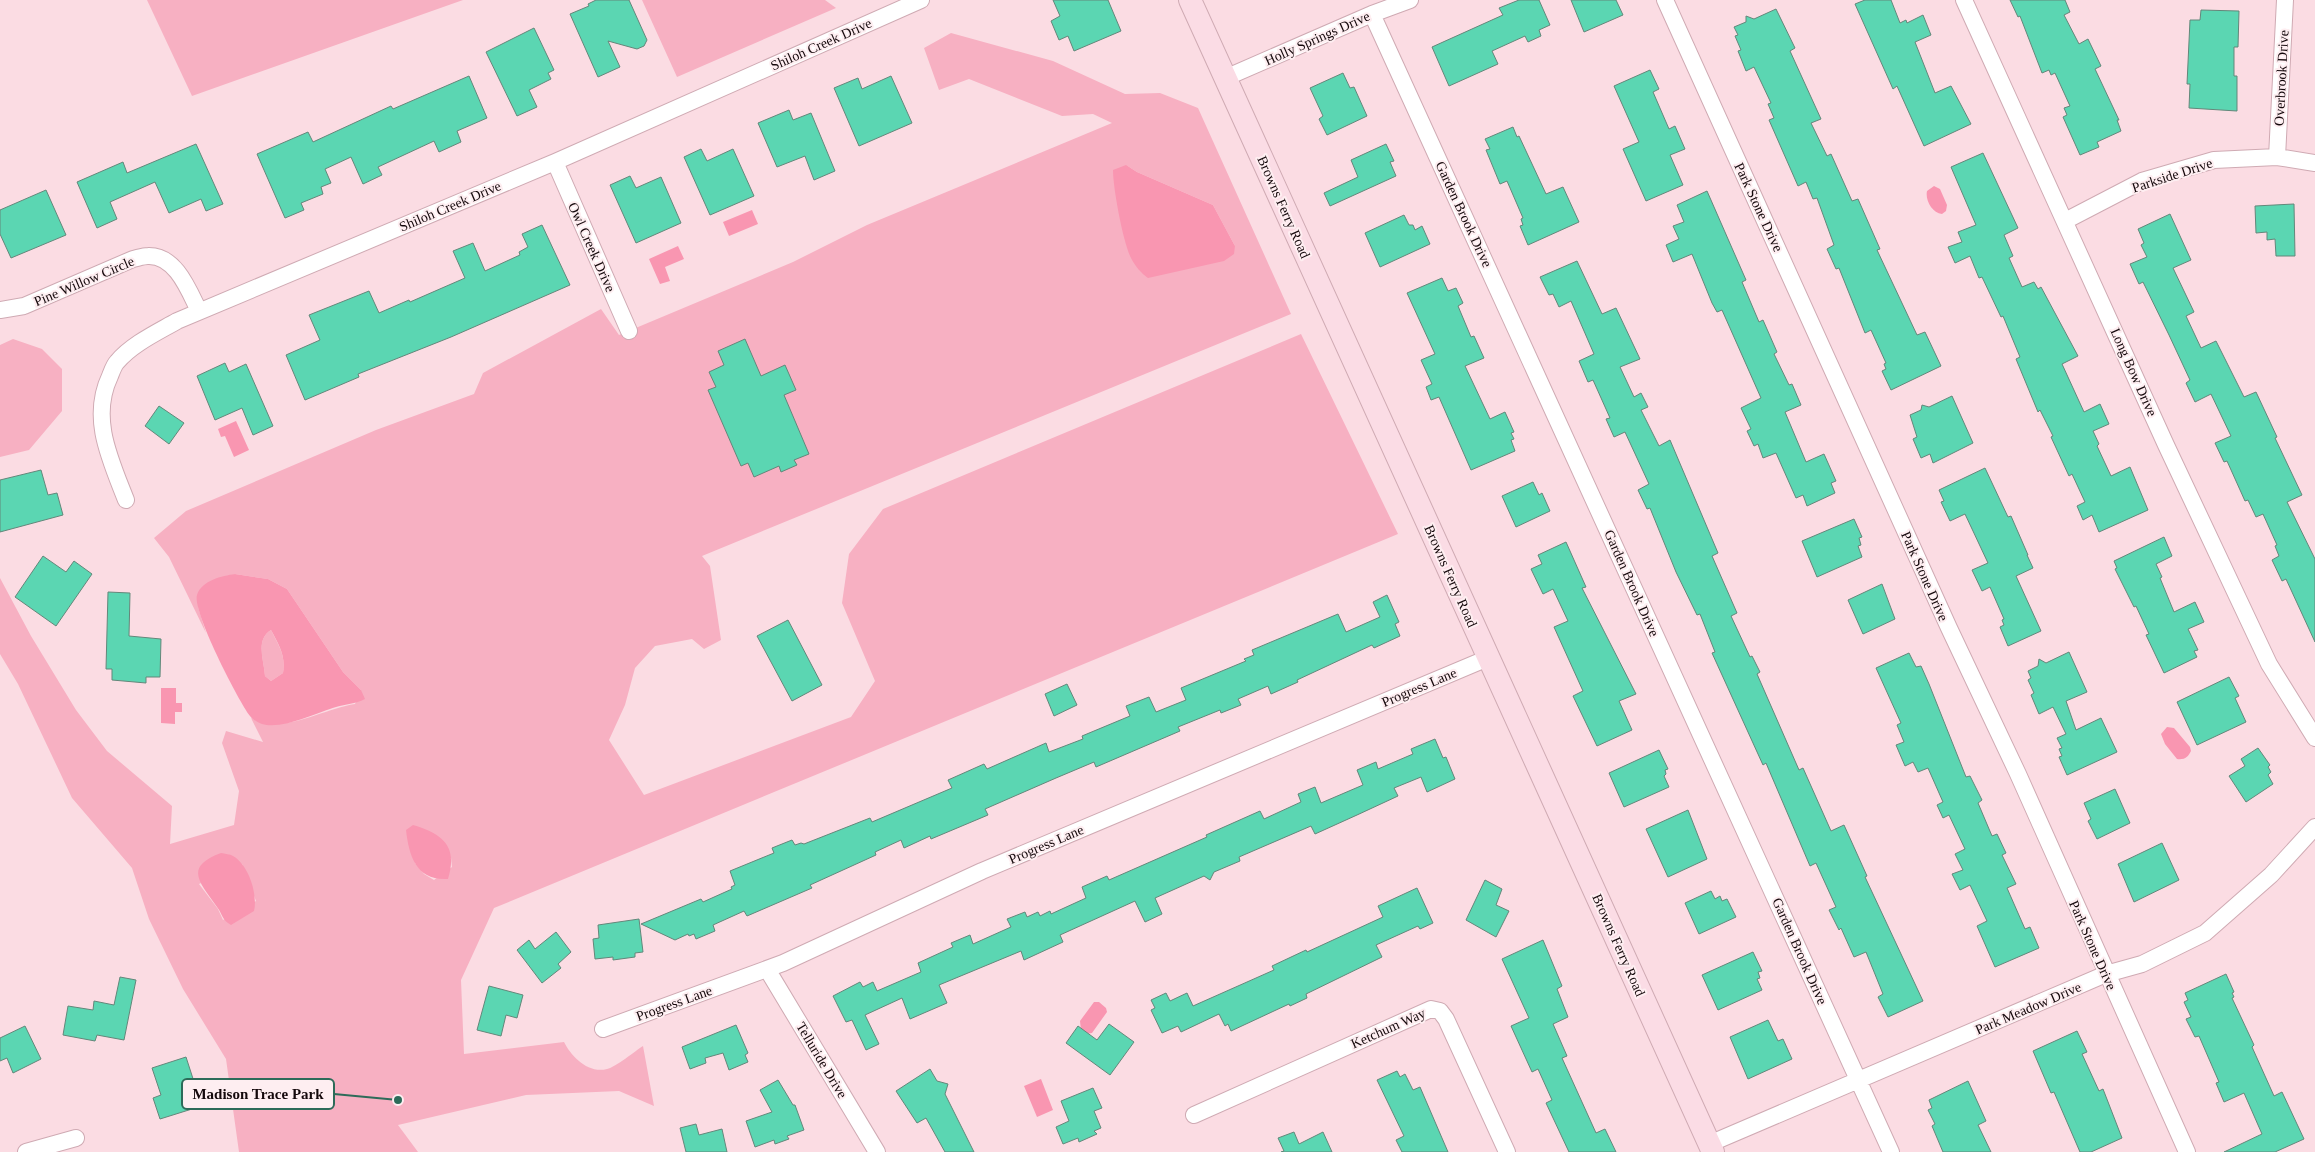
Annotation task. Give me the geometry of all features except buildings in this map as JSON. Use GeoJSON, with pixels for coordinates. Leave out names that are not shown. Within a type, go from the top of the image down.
{"type":"FeatureCollection","features":[{"type":"Feature","properties":{"kind":"street","name":"Shiloh Creek Drive"},"geometry":{"type":"LineString","coordinates":[[126,500],[106,447],[100,416],[104,389],[117,362],[140,344],[177,321],[555,162],[921,0]]}},
{"type":"Feature","properties":{"kind":"street","name":"Browns Ferry Road"},"geometry":{"type":"LineString","coordinates":[[1190,0],[1711,1148]]}},
{"type":"Feature","properties":{"kind":"street","name":"Holly Springs Drive"},"geometry":{"type":"LineString","coordinates":[[1225,78],[1372,14],[1410,0]]}},
{"type":"Feature","properties":{"kind":"street","name":"Park Stone Drive"},"geometry":{"type":"LineString","coordinates":[[1665,0],[1949,628],[2018,774],[2187,1152]]}},
{"type":"Feature","properties":{"kind":"street","name":"Long Bow Drive"},"geometry":{"type":"LineString","coordinates":[[1964,0],[2066,221],[2166,445],[2269,664],[2315,738]]}},
{"type":"Feature","properties":{"kind":"street","name":"Overbrook Drive"},"geometry":{"type":"LineString","coordinates":[[2277,157],[2285,0]]}},
{"type":"Feature","properties":{"kind":"street","name":"Garden Brook Drive"},"geometry":{"type":"LineString","coordinates":[[1372,14],[1891,1152]]}},
{"type":"Feature","properties":{"kind":"street","name":"Parkside Drive"},"geometry":{"type":"LineString","coordinates":[[2066,221],[2142,181],[2214,160],[2277,157],[2315,163]]}},
{"type":"Feature","properties":{"kind":"street","name":"Owl Creek Drive"},"geometry":{"type":"LineString","coordinates":[[555,162],[629,331]]}},
{"type":"Feature","properties":{"kind":"street","name":"Pine Willow Circle"},"geometry":{"type":"LineString","coordinates":[[0,310],[24,306],[133,259],[150,256],[166,261],[182,277],[198,312]]}},
{"type":"Feature","properties":{"kind":"street","name":"Progress Lane"},"geometry":{"type":"LineString","coordinates":[[604,1029],[767,969],[982,871],[1488,658]]}},
{"type":"Feature","properties":{"kind":"street","name":"Park Meadow Drive"},"geometry":{"type":"LineString","coordinates":[[1711,1148],[1859,1081],[2106,974],[2142,964],[2205,933],[2270,875],[2315,827]]}},
{"type":"Feature","properties":{"kind":"street","name":"Telluride Drive"},"geometry":{"type":"LineString","coordinates":[[767,969],[871,1150]]}},
{"type":"Feature","properties":{"kind":"street","name":"Ketchum Way"},"geometry":{"type":"LineString","coordinates":[[1194,1115],[1431,1009],[1440,1011],[1446,1019],[1507,1152]]}},
{"type":"Feature","properties":{"kind":"street"},"geometry":{"type":"LineString","coordinates":[[26,1152],[76,1138]]}},
{"type":"Feature","properties":{"kind":"shaded area"},"geometry":{"type":"Polygon","coordinates":[[[147,0],[463,0],[192,96],[147,0]]]}},
{"type":"Feature","properties":{"kind":"shaded area"},"geometry":{"type":"Polygon","coordinates":[[[642,0],[825,0],[836,8],[677,77],[642,0]]]}},
{"type":"Feature","properties":{"kind":"shaded area"},"geometry":{"type":"Polygon","coordinates":[[[951,33],[1053,61],[1125,94],[1160,93],[1198,108],[1291,314],[702,556],[710,566],[721,640],[704,649],[692,639],[655,646],[635,668],[625,705],[609,740],[644,795],[851,717],[875,681],[842,603],[849,554],[883,509],[1301,334],[1398,534],[494,908],[461,980],[464,1054],[564,1042],[581,1063],[600,1070],[615,1065],[643,1046],[654,1106],[619,1091],[526,1095],[398,1125],[418,1152],[239,1152],[226,1059],[183,989],[149,919],[132,868],[72,798],[18,684],[0,654],[0,578],[31,636],[76,710],[107,751],[172,806],[170,844],[234,825],[239,791],[222,743],[226,731],[263,742],[251,718],[276,724],[303,719],[355,704],[361,690],[343,672],[287,589],[268,579],[235,574],[198,607],[206,633],[169,557],[154,538],[186,511],[376,430],[474,394],[483,373],[601,309],[619,335],[793,262],[867,225],[1112,123],[1093,114],[1062,116],[969,79],[939,90],[924,48],[951,33]],[[1126,165],[1235,246],[1213,205],[1137,172],[1126,165]],[[451,858],[415,863],[424,874],[434,880],[452,867],[451,858]],[[242,864],[199,884],[218,909],[223,920],[256,901],[242,864]]]}},
{"type":"Feature","properties":{"kind":"shaded area"},"geometry":{"type":"Polygon","coordinates":[[[1126,165],[1137,172],[1213,205],[1235,246],[1234,254],[1224,261],[1148,278],[1145,276],[1131,258],[1117,202],[1113,170],[1126,165]]]}},
{"type":"Feature","properties":{"kind":"shaded area"},"geometry":{"type":"Polygon","coordinates":[[[1934,186],[1940,189],[1947,205],[1946,211],[1942,214],[1932,209],[1927,198],[1927,191],[1934,186]]]}},
{"type":"Feature","properties":{"kind":"shaded area"},"geometry":{"type":"Polygon","coordinates":[[[752,210],[758,224],[729,236],[723,222],[752,210]]]}},
{"type":"Feature","properties":{"kind":"shaded area"},"geometry":{"type":"Polygon","coordinates":[[[678,246],[684,259],[665,267],[670,281],[660,284],[649,259],[678,246]]]}},
{"type":"Feature","properties":{"kind":"shaded area"},"geometry":{"type":"Polygon","coordinates":[[[13,339],[42,349],[62,369],[62,411],[29,450],[0,457],[0,345],[13,339]]]}},
{"type":"Feature","properties":{"kind":"shaded area"},"geometry":{"type":"Polygon","coordinates":[[[236,421],[249,450],[234,457],[225,436],[221,437],[218,429],[236,421]]]}},
{"type":"Feature","properties":{"kind":"shaded area"},"geometry":{"type":"Polygon","coordinates":[[[235,574],[268,579],[287,589],[343,672],[361,690],[365,699],[279,725],[262,724],[252,718],[236,693],[217,656],[197,604],[197,595],[208,582],[235,574]],[[271,630],[263,639],[262,657],[265,676],[271,681],[283,673],[284,661],[271,630]]]}},
{"type":"Feature","properties":{"kind":"shaded area"},"geometry":{"type":"Polygon","coordinates":[[[271,630],[281,651],[284,667],[283,673],[271,681],[265,676],[262,645],[266,634],[271,630]]]}},
{"type":"Feature","properties":{"kind":"shaded area"},"geometry":{"type":"Polygon","coordinates":[[[161,688],[176,688],[176,703],[182,703],[182,712],[175,712],[175,724],[161,723],[161,688]]]}},
{"type":"Feature","properties":{"kind":"shaded area"},"geometry":{"type":"Polygon","coordinates":[[[2167,727],[2174,728],[2190,747],[2191,751],[2186,758],[2177,759],[2165,744],[2161,734],[2167,727]]]}},
{"type":"Feature","properties":{"kind":"shaded area"},"geometry":{"type":"Polygon","coordinates":[[[413,825],[433,833],[446,843],[451,858],[448,879],[437,879],[429,876],[422,871],[412,858],[406,830],[413,825]]]}},
{"type":"Feature","properties":{"kind":"shaded area"},"geometry":{"type":"Polygon","coordinates":[[[221,853],[233,856],[244,866],[251,881],[255,897],[254,911],[231,925],[224,919],[198,876],[202,864],[209,858],[221,853]]]}},
{"type":"Feature","properties":{"kind":"shaded area"},"geometry":{"type":"Polygon","coordinates":[[[1094,1002],[1099,1002],[1106,1008],[1107,1012],[1092,1033],[1086,1034],[1081,1030],[1080,1021],[1094,1002]]]}},
{"type":"Feature","properties":{"kind":"shaded area"},"geometry":{"type":"Polygon","coordinates":[[[1041,1079],[1053,1110],[1037,1117],[1024,1086],[1041,1079]]]}},
{"type":"Feature","properties":{"kind":"place","name":"Madison Trace Park"},"geometry":{"type":"Point","coordinates":[398,1100]}}]}
